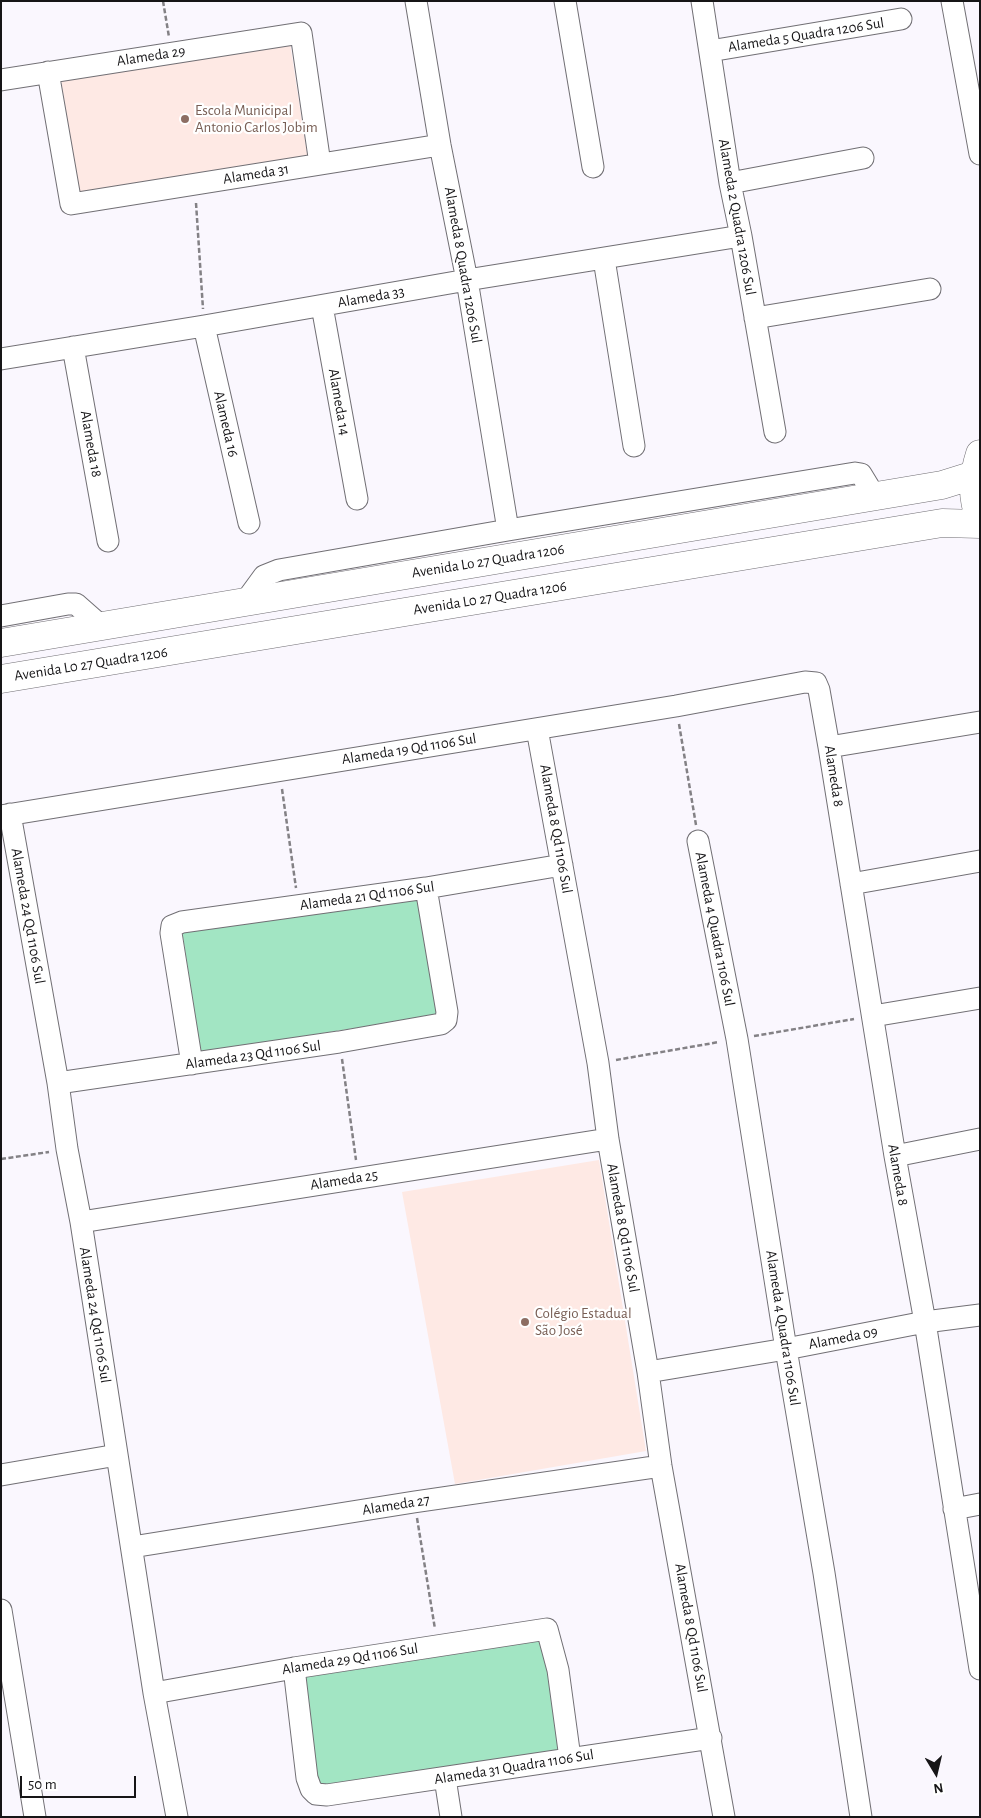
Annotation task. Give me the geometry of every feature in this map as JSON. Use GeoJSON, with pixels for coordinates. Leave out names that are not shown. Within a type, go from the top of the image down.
{"type":"FeatureCollection","features":[{"type":"Feature","properties":{"kind":"main road","name":"Avenida Lo 27 Quadra 1206"},"geometry":{"type":"LineString","coordinates":[[1,642],[942,486],[977,465]]}},
{"type":"Feature","properties":{"kind":"main road"},"geometry":{"type":"LineString","coordinates":[[977,465],[973,492],[976,509],[980,518]]}},
{"type":"Feature","properties":{"kind":"main road","name":"Avenida L0 27 Quadra 1206"},"geometry":{"type":"LineString","coordinates":[[1,679],[942,523],[980,524]]}},
{"type":"Feature","properties":{"kind":"street","name":"Alameda 8 Quadra 1206 Sul"},"geometry":{"type":"LineString","coordinates":[[416,1],[440,145],[467,280],[508,530]]}},
{"type":"Feature","properties":{"kind":"street"},"geometry":{"type":"LineString","coordinates":[[564,1],[593,167]]}},
{"type":"Feature","properties":{"kind":"street","name":"Alameda 2 Quadra 1206 Sul"},"geometry":{"type":"LineString","coordinates":[[702,1],[730,183],[775,432]]}},
{"type":"Feature","properties":{"kind":"street"},"geometry":{"type":"LineString","coordinates":[[952,1],[980,154]]}},
{"type":"Feature","properties":{"kind":"street","name":"Alameda 5 Quadra 1206 Sul"},"geometry":{"type":"LineString","coordinates":[[710,51],[901,19]]}},
{"type":"Feature","properties":{"kind":"street","name":"Alameda 29"},"geometry":{"type":"LineString","coordinates":[[1,80],[301,33],[320,164]]}},
{"type":"Feature","properties":{"kind":"street","name":"Alameda 31"},"geometry":{"type":"LineString","coordinates":[[48,72],[71,204],[440,145]]}},
{"type":"Feature","properties":{"kind":"street"},"geometry":{"type":"LineString","coordinates":[[730,183],[862,158]]}},
{"type":"Feature","properties":{"kind":"street","name":"Alameda 33"},"geometry":{"type":"LineString","coordinates":[[1,358],[741,236]]}},
{"type":"Feature","properties":{"kind":"street"},"geometry":{"type":"LineString","coordinates":[[604,259],[634,446]]}},
{"type":"Feature","properties":{"kind":"street"},"geometry":{"type":"LineString","coordinates":[[755,318],[930,289]]}},
{"type":"Feature","properties":{"kind":"street","name":"Alameda 14"},"geometry":{"type":"LineString","coordinates":[[322,306],[357,499]]}},
{"type":"Feature","properties":{"kind":"street","name":"Alameda 16"},"geometry":{"type":"LineString","coordinates":[[204,326],[249,523]]}},
{"type":"Feature","properties":{"kind":"street","name":"Alameda 18"},"geometry":{"type":"LineString","coordinates":[[73,347],[108,541]]}},
{"type":"Feature","properties":{"kind":"street"},"geometry":{"type":"LineString","coordinates":[[245,602],[264,576],[280,570],[508,530],[855,473],[861,474],[875,497]]}},
{"type":"Feature","properties":{"kind":"street"},"geometry":{"type":"LineString","coordinates":[[606,514],[613,540]]}},
{"type":"Feature","properties":{"kind":"street"},"geometry":{"type":"LineString","coordinates":[[563,521],[568,548]]}},
{"type":"Feature","properties":{"kind":"street"},"geometry":{"type":"LineString","coordinates":[[1,616],[76,604],[101,626]]}},
{"type":"Feature","properties":{"kind":"street","name":"Alameda 19 Qd 1106 Sul"},"geometry":{"type":"LineString","coordinates":[[6,815],[676,706],[805,682],[816,683]]}},
{"type":"Feature","properties":{"kind":"street","name":"Alameda 8"},"geometry":{"type":"LineString","coordinates":[[816,683],[819,690],[829,748],[895,1156],[925,1322],[954,1509],[978,1642],[980,1669]]}},
{"type":"Feature","properties":{"kind":"street"},"geometry":{"type":"LineString","coordinates":[[829,748],[980,722]]}},
{"type":"Feature","properties":{"kind":"street","name":"Alameda 8 Qd 1106 Sul"},"geometry":{"type":"LineString","coordinates":[[537,728],[598,1063],[608,1140],[648,1372],[661,1466],[724,1817]]}},
{"type":"Feature","properties":{"kind":"street","name":"Alameda 24 Qd 1106 Sul"},"geometry":{"type":"LineString","coordinates":[[6,815],[58,1083],[154,1693],[177,1817]]}},
{"type":"Feature","properties":{"kind":"street","name":"Alameda 4 Quadra 1106 Sul"},"geometry":{"type":"LineString","coordinates":[[698,841],[736,1040],[824,1573],[861,1817]]}},
{"type":"Feature","properties":{"kind":"street"},"geometry":{"type":"LineString","coordinates":[[851,884],[980,861]]}},
{"type":"Feature","properties":{"kind":"street","name":"Alameda 21 Qd 1106 Sul"},"geometry":{"type":"LineString","coordinates":[[192,1064],[171,933],[172,926],[182,922],[426,888],[562,864]]}},
{"type":"Feature","properties":{"kind":"street","name":"Alameda 23 Qd 1106 Sul"},"geometry":{"type":"LineString","coordinates":[[58,1083],[339,1042],[441,1024],[446,1020],[447,1012],[426,888]]}},
{"type":"Feature","properties":{"kind":"street"},"geometry":{"type":"LineString","coordinates":[[873,1016],[980,998]]}},
{"type":"Feature","properties":{"kind":"street"},"geometry":{"type":"LineString","coordinates":[[895,1156],[980,1138]]}},
{"type":"Feature","properties":{"kind":"street","name":"Alameda 25"},"geometry":{"type":"LineString","coordinates":[[81,1222],[608,1140]]}},
{"type":"Feature","properties":{"kind":"street","name":"Alameda 09"},"geometry":{"type":"LineString","coordinates":[[648,1372],[786,1349],[925,1322],[980,1315]]}},
{"type":"Feature","properties":{"kind":"street"},"geometry":{"type":"LineString","coordinates":[[1,1475],[118,1455]]}},
{"type":"Feature","properties":{"kind":"street","name":"Alameda 27"},"geometry":{"type":"LineString","coordinates":[[132,1547],[414,1502],[661,1466]]}},
{"type":"Feature","properties":{"kind":"street"},"geometry":{"type":"LineString","coordinates":[[954,1509],[980,1504]]}},
{"type":"Feature","properties":{"kind":"street"},"geometry":{"type":"LineString","coordinates":[[1,1610],[35,1817]]}},
{"type":"Feature","properties":{"kind":"street","name":"Alameda 29 Qd 1106 Sul"},"geometry":{"type":"LineString","coordinates":[[154,1693],[294,1668],[547,1629],[558,1670],[570,1758]]}},
{"type":"Feature","properties":{"kind":"street","name":"Alameda 31 Quadra 1106 Sul"},"geometry":{"type":"LineString","coordinates":[[294,1668],[307,1778],[311,1789],[316,1794],[445,1778],[711,1738]]}},
{"type":"Feature","properties":{"kind":"street"},"geometry":{"type":"LineString","coordinates":[[445,1778],[451,1817]]}},
{"type":"Feature","properties":{"kind":"path"},"geometry":{"type":"LineString","coordinates":[[163,1],[171,53]]}},
{"type":"Feature","properties":{"kind":"path"},"geometry":{"type":"LineString","coordinates":[[195,184],[204,326]]}},
{"type":"Feature","properties":{"kind":"path"},"geometry":{"type":"LineString","coordinates":[[676,706],[698,841]]}},
{"type":"Feature","properties":{"kind":"path"},"geometry":{"type":"LineString","coordinates":[[279,770],[298,905]]}},
{"type":"Feature","properties":{"kind":"path"},"geometry":{"type":"LineString","coordinates":[[339,1042],[359,1178]]}},
{"type":"Feature","properties":{"kind":"path"},"geometry":{"type":"LineString","coordinates":[[1,1159],[67,1149]]}},
{"type":"Feature","properties":{"kind":"path"},"geometry":{"type":"LineString","coordinates":[[414,1502],[438,1646]]}},
{"type":"Feature","properties":{"kind":"shaded area","name":"Escola Municipal Antonio Carlos Jobim"},"geometry":{"type":"Polygon","coordinates":[[[290,43],[308,160],[79,196],[61,79],[290,43]]]}},
{"type":"Feature","properties":{"kind":"shaded area","name":"Colégio Estadual São José"},"geometry":{"type":"Polygon","coordinates":[[[599,1160],[646,1451],[455,1484],[402,1192],[599,1160]]]}},
{"type":"Feature","properties":{"kind":"green space"},"geometry":{"type":"Polygon","coordinates":[[[421,894],[439,1015],[201,1052],[182,931],[421,894]]]}},
{"type":"Feature","properties":{"kind":"green space"},"geometry":{"type":"Polygon","coordinates":[[[543,1634],[561,1750],[319,1787],[301,1672],[543,1634]]]}},
{"type":"Feature","properties":{"kind":"place","name":"Escola Municipal Antonio Carlos Jobim"},"geometry":{"type":"Point","coordinates":[185,119]}},
{"type":"Feature","properties":{"kind":"place","name":"Colégio Estadual São José"},"geometry":{"type":"Point","coordinates":[525,1322]}}]}
